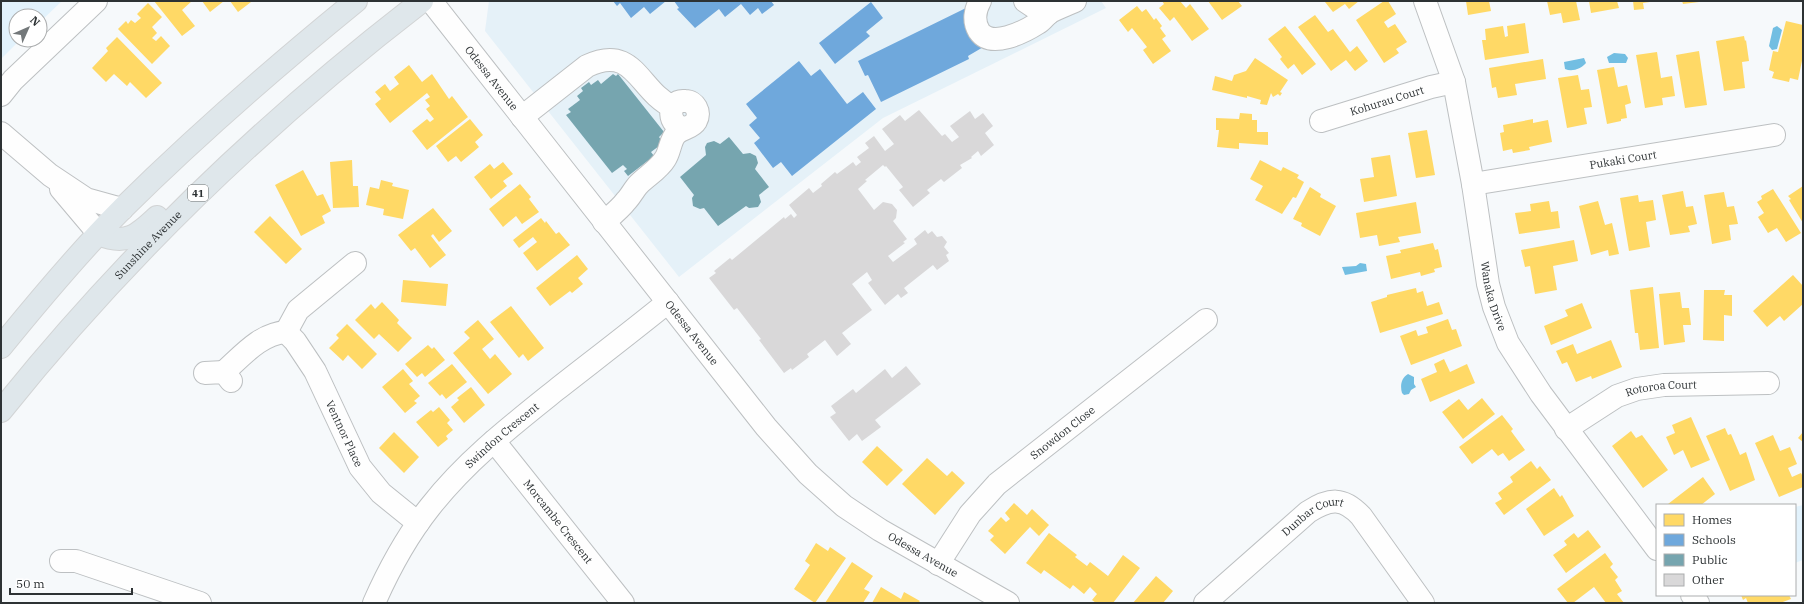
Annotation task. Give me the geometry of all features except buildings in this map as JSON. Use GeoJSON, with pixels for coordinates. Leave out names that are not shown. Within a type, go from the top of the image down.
{"type":"FeatureCollection","features":[{"type":"Feature","properties":{"kind":"main road"},"geometry":{"type":"LineString","coordinates":[[1,347],[62,273],[122,209],[243,95],[356,1]]}},
{"type":"Feature","properties":{"kind":"main road","name":"Sunshine Avenue"},"geometry":{"type":"LineString","coordinates":[[1,411],[69,329],[171,219],[257,138],[337,69],[422,1]]}},
{"type":"Feature","properties":{"kind":"main road"},"geometry":{"type":"LineString","coordinates":[[99,234],[116,239],[132,237],[144,229],[197,179],[257,138]]}},
{"type":"Feature","properties":{"kind":"street"},"geometry":{"type":"LineString","coordinates":[[1,95],[13,80],[96,1]]}},
{"type":"Feature","properties":{"kind":"street","name":"Odessa Avenue"},"geometry":{"type":"LineString","coordinates":[[431,1],[766,427],[808,474],[832,496],[860,517],[938,564],[1008,603]]}},
{"type":"Feature","properties":{"kind":"street"},"geometry":{"type":"LineString","coordinates":[[980,1],[975,15],[976,26],[986,37],[994,40],[1003,39],[1039,23],[1048,14],[1075,1]]}},
{"type":"Feature","properties":{"kind":"street"},"geometry":{"type":"LineString","coordinates":[[1025,1],[1048,14]]}},
{"type":"Feature","properties":{"kind":"street","name":"Wanaka Drive"},"geometry":{"type":"LineString","coordinates":[[1425,1],[1454,82],[1473,184],[1488,284],[1501,328],[1518,361],[1566,429],[1656,547]]}},
{"type":"Feature","properties":{"kind":"street"},"geometry":{"type":"LineString","coordinates":[[522,117],[587,66],[597,61],[611,59],[628,65],[664,103],[673,107],[680,101],[684,100],[696,107],[698,116],[694,124],[676,134],[663,162],[637,186],[626,202],[604,222]]}},
{"type":"Feature","properties":{"kind":"street","name":"Kohurau Court"},"geometry":{"type":"LineString","coordinates":[[1321,121],[1454,82]]}},
{"type":"Feature","properties":{"kind":"street"},"geometry":{"type":"LineString","coordinates":[[1,133],[50,175],[86,199],[122,209]]}},
{"type":"Feature","properties":{"kind":"street","name":"Pukaki Court"},"geometry":{"type":"LineString","coordinates":[[1473,184],[1774,135]]}},
{"type":"Feature","properties":{"kind":"street"},"geometry":{"type":"LineString","coordinates":[[50,175],[83,217],[99,234]]}},
{"type":"Feature","properties":{"kind":"street"},"geometry":{"type":"LineString","coordinates":[[220,375],[259,341],[270,335],[286,332],[298,310],[355,263]]}},
{"type":"Feature","properties":{"kind":"street","name":"Swindon Crescent"},"geometry":{"type":"LineString","coordinates":[[374,603],[386,577],[418,523],[458,475],[494,441],[668,302]]}},
{"type":"Feature","properties":{"kind":"street","name":"Snowdon Close"},"geometry":{"type":"LineString","coordinates":[[938,564],[970,514],[997,484],[1206,320]]}},
{"type":"Feature","properties":{"kind":"street","name":"Ventnor Place"},"geometry":{"type":"LineString","coordinates":[[286,332],[298,345],[315,371],[360,467],[381,493],[418,523]]}},
{"type":"Feature","properties":{"kind":"street","name":"Rotoroa Court"},"geometry":{"type":"LineString","coordinates":[[1566,429],[1617,396],[1637,388],[1664,385],[1768,383]]}},
{"type":"Feature","properties":{"kind":"street","name":"Morcambe Crescent"},"geometry":{"type":"LineString","coordinates":[[494,441],[623,603]]}},
{"type":"Feature","properties":{"kind":"street","name":"Dunbar Court"},"geometry":{"type":"LineString","coordinates":[[1205,603],[1308,512],[1319,505],[1330,502],[1341,502],[1351,506],[1361,516],[1423,603]]}},
{"type":"Feature","properties":{"kind":"street"},"geometry":{"type":"LineString","coordinates":[[71,556],[200,603]]}},
{"type":"Feature","properties":{"kind":"shaded area"},"geometry":{"type":"Polygon","coordinates":[[[1,1],[62,1],[48,14],[48,8],[8,8],[8,48],[12,48],[1,59],[1,1]]]}},
{"type":"Feature","properties":{"kind":"shaded area"},"geometry":{"type":"Polygon","coordinates":[[[489,1],[1101,1],[1106,8],[883,118],[679,277],[485,31],[489,1]]]}},
{"type":"Feature","properties":{"kind":"shaded area"},"geometry":{"type":"Polygon","coordinates":[[[1803,505],[1803,560],[1796,563],[1796,507],[1803,505]]]}},
{"type":"Feature","properties":{"kind":"water"},"geometry":{"type":"Polygon","coordinates":[[[1777,26],[1782,30],[1777,49],[1772,50],[1769,46],[1773,28],[1777,26]]]}},
{"type":"Feature","properties":{"kind":"water"},"geometry":{"type":"Polygon","coordinates":[[[1614,53],[1625,54],[1628,58],[1626,63],[1609,63],[1607,57],[1614,53]]]}},
{"type":"Feature","properties":{"kind":"water"},"geometry":{"type":"Polygon","coordinates":[[[1584,58],[1586,63],[1582,67],[1573,70],[1565,69],[1564,62],[1584,58]]]}},
{"type":"Feature","properties":{"kind":"water"},"geometry":{"type":"Polygon","coordinates":[[[1360,263],[1366,264],[1367,271],[1345,275],[1342,267],[1356,266],[1360,263]]]}},
{"type":"Feature","properties":{"kind":"water"},"geometry":{"type":"Polygon","coordinates":[[[1408,374],[1414,377],[1414,384],[1416,387],[1411,390],[1409,394],[1404,395],[1401,390],[1401,385],[1404,378],[1408,374]]]}}]}
